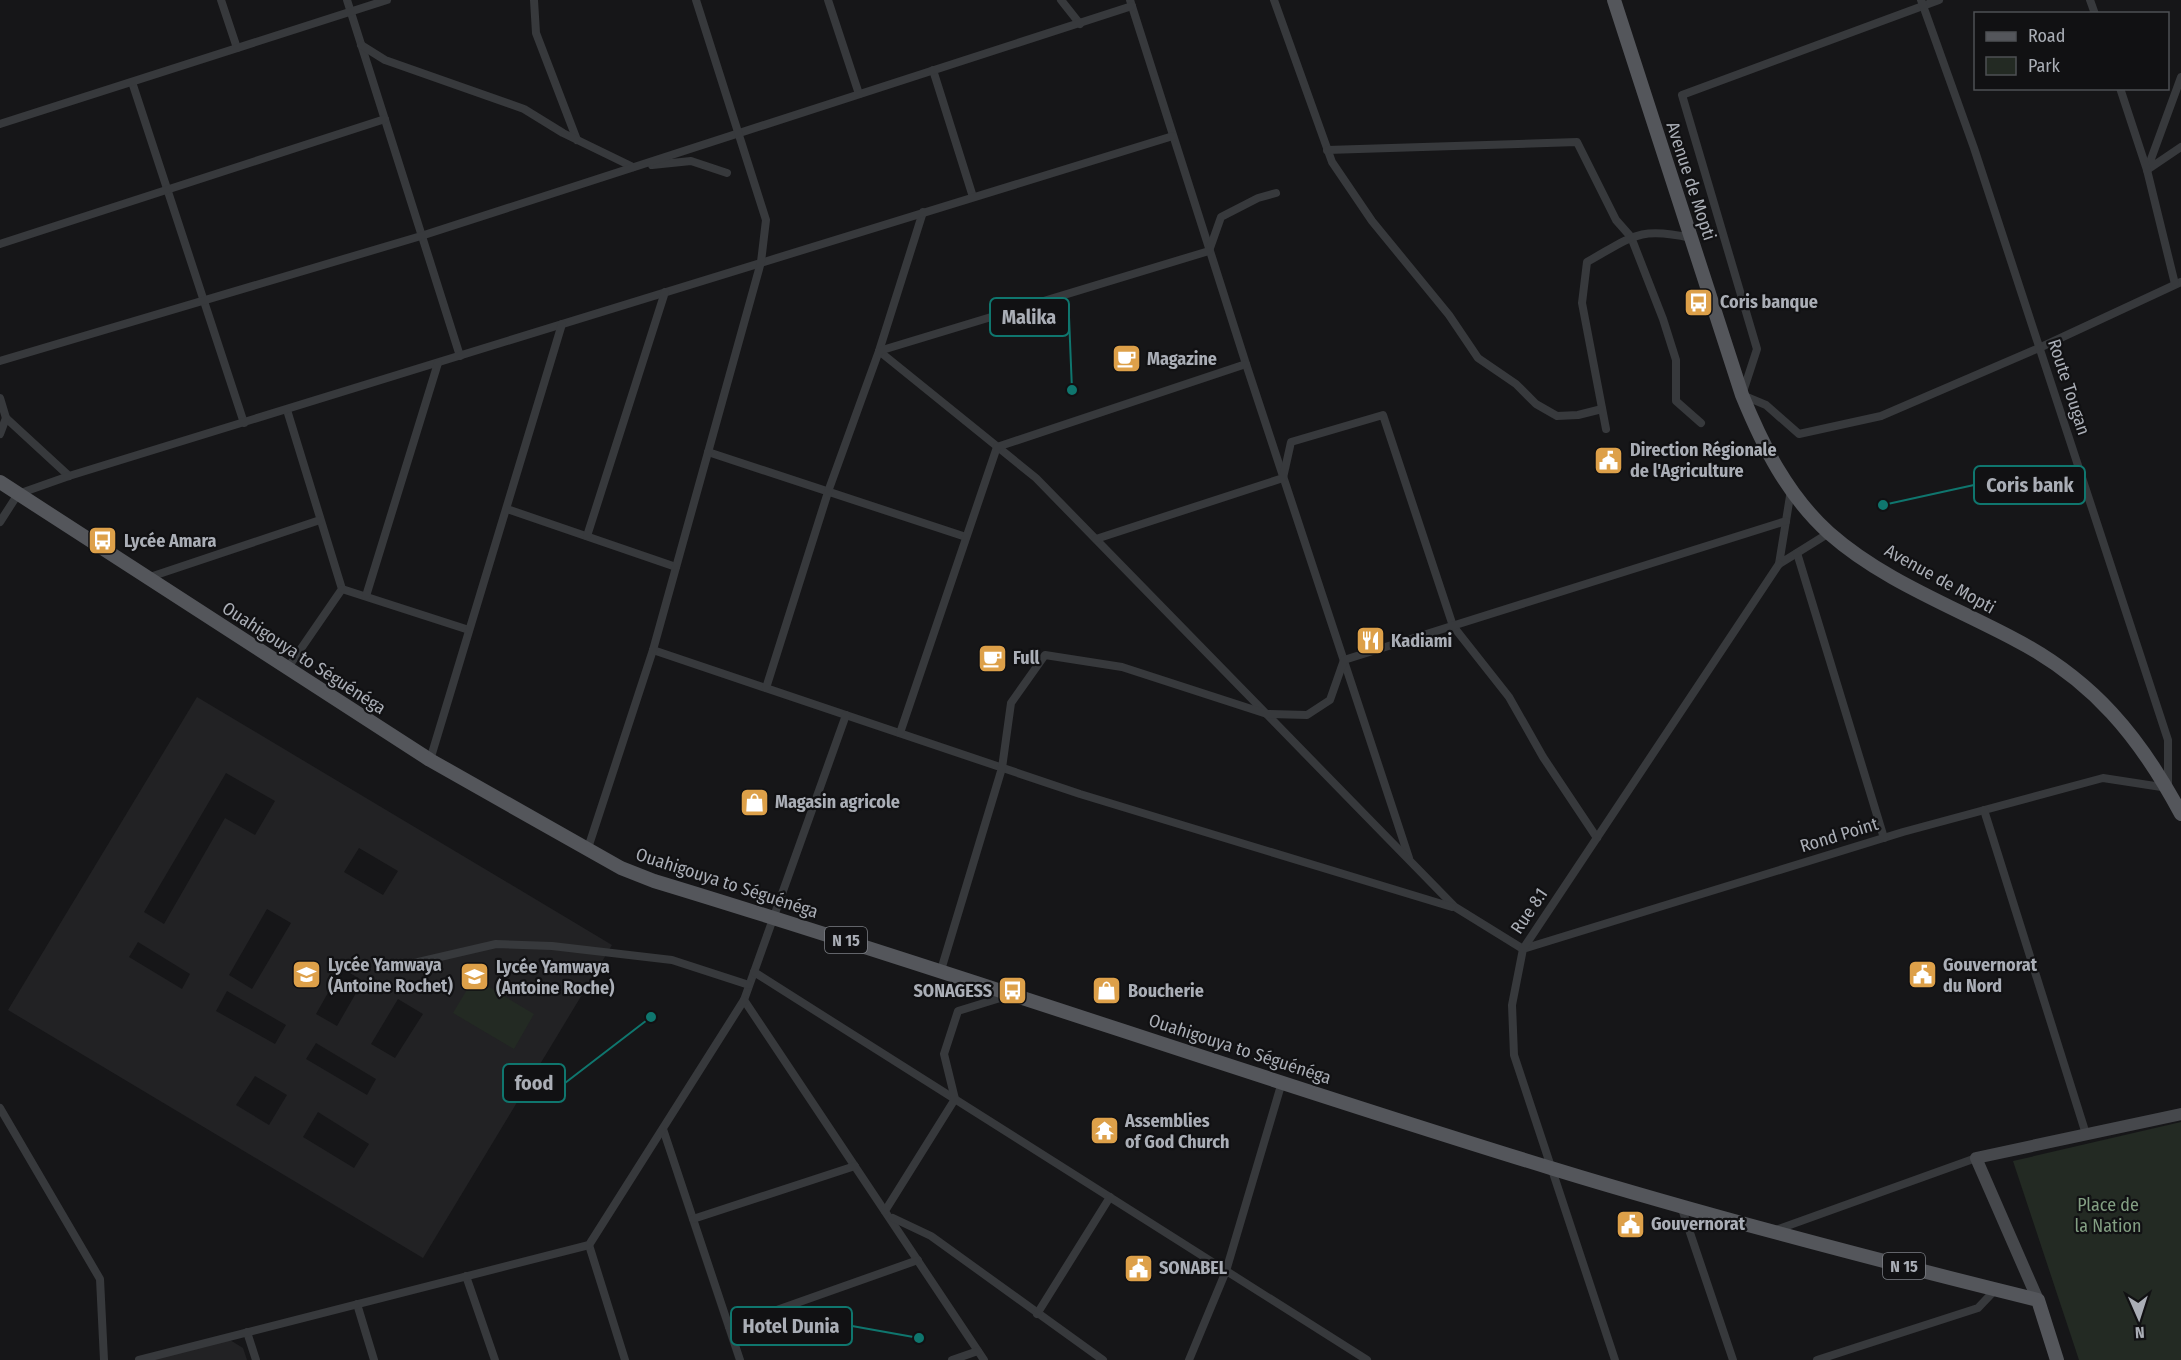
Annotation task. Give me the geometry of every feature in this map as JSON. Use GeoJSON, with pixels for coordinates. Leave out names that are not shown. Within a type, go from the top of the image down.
{"type":"FeatureCollection","features":[{"type":"Feature","properties":{"kind":"main road","name":"Avenue de Mopti"},"geometry":{"type":"LineString","coordinates":[[1614,0],[1742,395],[1765,450],[1791,490],[1829,533],[1894,579],[2016,640],[2058,666],[2094,695],[2136,740],[2174,796],[2181,814]]}},
{"type":"Feature","properties":{"kind":"main road","name":"Ouahigouya to Séguénéga"},"geometry":{"type":"LineString","coordinates":[[0,482],[430,760],[587,851],[654,881],[941,970],[1553,1169],[1769,1232],[2038,1300]]}},
{"type":"Feature","properties":{"kind":"main road"},"geometry":{"type":"LineString","coordinates":[[2057,1360],[2038,1300],[1976,1158],[2181,1114]]}},
{"type":"Feature","properties":{"kind":"street"},"geometry":{"type":"LineString","coordinates":[[221,0],[237,48]]}},
{"type":"Feature","properties":{"kind":"street"},"geometry":{"type":"LineString","coordinates":[[347,0],[460,356]]}},
{"type":"Feature","properties":{"kind":"street"},"geometry":{"type":"LineString","coordinates":[[0,124],[387,0]]}},
{"type":"Feature","properties":{"kind":"street"},"geometry":{"type":"LineString","coordinates":[[534,0],[536,33],[577,140]]}},
{"type":"Feature","properties":{"kind":"street"},"geometry":{"type":"LineString","coordinates":[[587,851],[653,650],[761,262],[766,220],[696,0]]}},
{"type":"Feature","properties":{"kind":"street"},"geometry":{"type":"LineString","coordinates":[[828,0],[859,94]]}},
{"type":"Feature","properties":{"kind":"street"},"geometry":{"type":"LineString","coordinates":[[1061,0],[1080,24]]}},
{"type":"Feature","properties":{"kind":"street"},"geometry":{"type":"LineString","coordinates":[[1274,0],[1332,162],[1372,221],[1449,315],[1478,358],[1516,384],[1536,404],[1557,416],[1578,415],[1602,409]]}},
{"type":"Feature","properties":{"kind":"street"},"geometry":{"type":"LineString","coordinates":[[1939,0],[1922,3],[1682,95],[1757,349],[1742,395],[1766,405],[1799,434],[1881,416],[2038,348],[2178,283],[2147,170],[2121,90]]}},
{"type":"Feature","properties":{"kind":"street"},"geometry":{"type":"LineString","coordinates":[[0,362],[421,236],[1080,24],[1131,3],[1209,251],[1410,862]]}},
{"type":"Feature","properties":{"kind":"street","name":"Route Tougan"},"geometry":{"type":"LineString","coordinates":[[1922,3],[1974,148],[2168,740],[2174,796]]}},
{"type":"Feature","properties":{"kind":"street"},"geometry":{"type":"LineString","coordinates":[[361,45],[385,60],[524,109],[632,168],[691,161],[727,173]]}},
{"type":"Feature","properties":{"kind":"street"},"geometry":{"type":"LineString","coordinates":[[933,70],[973,197]]}},
{"type":"Feature","properties":{"kind":"street"},"geometry":{"type":"LineString","coordinates":[[2147,170],[2181,77]]}},
{"type":"Feature","properties":{"kind":"street"},"geometry":{"type":"LineString","coordinates":[[132,82],[244,423]]}},
{"type":"Feature","properties":{"kind":"street"},"geometry":{"type":"LineString","coordinates":[[0,244],[385,119]]}},
{"type":"Feature","properties":{"kind":"street"},"geometry":{"type":"LineString","coordinates":[[0,522],[18,494],[69,476],[1173,136]]}},
{"type":"Feature","properties":{"kind":"street"},"geometry":{"type":"LineString","coordinates":[[1326,150],[1577,142],[1616,220],[1631,237],[1676,360],[1676,401],[1701,423]]}},
{"type":"Feature","properties":{"kind":"street"},"geometry":{"type":"LineString","coordinates":[[2147,170],[2181,147]]}},
{"type":"Feature","properties":{"kind":"street"},"geometry":{"type":"LineString","coordinates":[[1209,251],[1221,217],[1258,198],[1276,193]]}},
{"type":"Feature","properties":{"kind":"street"},"geometry":{"type":"LineString","coordinates":[[766,688],[829,489],[879,351],[923,212]]}},
{"type":"Feature","properties":{"kind":"street"},"geometry":{"type":"LineString","coordinates":[[1606,429],[1582,303],[1587,262],[1631,237],[1661,231],[1691,238]]}},
{"type":"Feature","properties":{"kind":"street"},"geometry":{"type":"LineString","coordinates":[[879,351],[1209,251]]}},
{"type":"Feature","properties":{"kind":"street"},"geometry":{"type":"LineString","coordinates":[[587,536],[665,292]]}},
{"type":"Feature","properties":{"kind":"street"},"geometry":{"type":"LineString","coordinates":[[430,760],[562,324]]}},
{"type":"Feature","properties":{"kind":"street"},"geometry":{"type":"LineString","coordinates":[[879,351],[1036,478],[1455,907],[1523,949]]}},
{"type":"Feature","properties":{"kind":"street"},"geometry":{"type":"LineString","coordinates":[[366,596],[438,363]]}},
{"type":"Feature","properties":{"kind":"street"},"geometry":{"type":"LineString","coordinates":[[997,447],[1246,364]]}},
{"type":"Feature","properties":{"kind":"street"},"geometry":{"type":"LineString","coordinates":[[0,398],[6,418],[69,476]]}},
{"type":"Feature","properties":{"kind":"street"},"geometry":{"type":"LineString","coordinates":[[287,410],[342,589]]}},
{"type":"Feature","properties":{"kind":"street"},"geometry":{"type":"LineString","coordinates":[[1283,478],[1291,442],[1383,415],[1453,626],[1509,697],[1543,757],[1597,838]]}},
{"type":"Feature","properties":{"kind":"street"},"geometry":{"type":"LineString","coordinates":[[0,434],[6,418]]}},
{"type":"Feature","properties":{"kind":"street"},"geometry":{"type":"LineString","coordinates":[[900,733],[997,447]]}},
{"type":"Feature","properties":{"kind":"street"},"geometry":{"type":"LineString","coordinates":[[708,452],[829,489],[966,537]]}},
{"type":"Feature","properties":{"kind":"street"},"geometry":{"type":"LineString","coordinates":[[1096,539],[1283,478]]}},
{"type":"Feature","properties":{"kind":"street","name":"Rue 8.1"},"geometry":{"type":"LineString","coordinates":[[1615,1360],[1514,1055],[1512,1005],[1523,949],[1779,564],[1791,490]]}},
{"type":"Feature","properties":{"kind":"street"},"geometry":{"type":"LineString","coordinates":[[507,509],[676,567]]}},
{"type":"Feature","properties":{"kind":"street"},"geometry":{"type":"LineString","coordinates":[[147,578],[320,520]]}},
{"type":"Feature","properties":{"kind":"street"},"geometry":{"type":"LineString","coordinates":[[1344,660],[1786,521]]}},
{"type":"Feature","properties":{"kind":"street","name":"Rue 8.1"},"geometry":{"type":"LineString","coordinates":[[1779,564],[1829,533]]}},
{"type":"Feature","properties":{"kind":"street"},"geometry":{"type":"LineString","coordinates":[[1797,553],[1884,838]]}},
{"type":"Feature","properties":{"kind":"street"},"geometry":{"type":"LineString","coordinates":[[342,589],[469,630]]}},
{"type":"Feature","properties":{"kind":"street"},"geometry":{"type":"LineString","coordinates":[[287,669],[342,589]]}},
{"type":"Feature","properties":{"kind":"street"},"geometry":{"type":"LineString","coordinates":[[653,650],[1002,768],[1266,852],[1455,907]]}},
{"type":"Feature","properties":{"kind":"street"},"geometry":{"type":"LineString","coordinates":[[941,970],[1002,768],[1011,703],[1045,655],[1122,667],[1267,714],[1307,715],[1330,699],[1344,660]]}},
{"type":"Feature","properties":{"kind":"street"},"geometry":{"type":"LineString","coordinates":[[139,1360],[589,1245],[744,1000],[846,715]]}},
{"type":"Feature","properties":{"kind":"street","name":"Rond Point"},"geometry":{"type":"LineString","coordinates":[[1523,949],[1884,838],[2103,778],[2174,796]]}},
{"type":"Feature","properties":{"kind":"street"},"geometry":{"type":"LineString","coordinates":[[1984,810],[2086,1134]]}},
{"type":"Feature","properties":{"kind":"street"},"geometry":{"type":"LineString","coordinates":[[401,966],[496,944],[552,946],[672,960],[749,985]]}},
{"type":"Feature","properties":{"kind":"street"},"geometry":{"type":"LineString","coordinates":[[754,972],[1367,1360]]}},
{"type":"Feature","properties":{"kind":"street"},"geometry":{"type":"LineString","coordinates":[[885,1210],[955,1099],[944,1054],[958,1011],[1013,994]]}},
{"type":"Feature","properties":{"kind":"street"},"geometry":{"type":"LineString","coordinates":[[744,1000],[892,1218],[984,1360]]}},
{"type":"Feature","properties":{"kind":"street"},"geometry":{"type":"LineString","coordinates":[[1189,1360],[1226,1271],[1282,1082]]}},
{"type":"Feature","properties":{"kind":"street"},"geometry":{"type":"LineString","coordinates":[[0,1108],[100,1279],[104,1360]]}},
{"type":"Feature","properties":{"kind":"street"},"geometry":{"type":"LineString","coordinates":[[663,1129],[740,1360]]}},
{"type":"Feature","properties":{"kind":"street"},"geometry":{"type":"LineString","coordinates":[[1769,1232],[1976,1158]]}},
{"type":"Feature","properties":{"kind":"street"},"geometry":{"type":"LineString","coordinates":[[693,1219],[855,1166]]}},
{"type":"Feature","properties":{"kind":"street"},"geometry":{"type":"LineString","coordinates":[[1036,1314],[1110,1197]]}},
{"type":"Feature","properties":{"kind":"street"},"geometry":{"type":"LineString","coordinates":[[1681,1206],[1733,1360]]}},
{"type":"Feature","properties":{"kind":"street"},"geometry":{"type":"LineString","coordinates":[[892,1218],[931,1236],[1036,1314],[1103,1360]]}},
{"type":"Feature","properties":{"kind":"street"},"geometry":{"type":"LineString","coordinates":[[589,1245],[625,1360]]}},
{"type":"Feature","properties":{"kind":"street"},"geometry":{"type":"LineString","coordinates":[[729,1327],[918,1260]]}},
{"type":"Feature","properties":{"kind":"street"},"geometry":{"type":"LineString","coordinates":[[466,1276],[495,1360]]}},
{"type":"Feature","properties":{"kind":"street"},"geometry":{"type":"LineString","coordinates":[[1816,1360],[1978,1308],[1996,1289]]}},
{"type":"Feature","properties":{"kind":"street"},"geometry":{"type":"LineString","coordinates":[[357,1304],[374,1360]]}},
{"type":"Feature","properties":{"kind":"street"},"geometry":{"type":"LineString","coordinates":[[247,1332],[256,1360]]}},
{"type":"Feature","properties":{"kind":"street"},"geometry":{"type":"LineString","coordinates":[[952,1360],[978,1351]]}},
{"type":"Feature","properties":{"kind":"shaded area","name":"Lycée Yamwaya (Antoine Roche)"},"geometry":{"type":"Polygon","coordinates":[[[197,697],[612,945],[423,1258],[8,1010],[197,697]],[[226,773],[144,912],[164,924],[225,818],[255,835],[275,801],[226,773]],[[359,848],[344,872],[383,895],[398,871],[359,848]],[[267,909],[229,975],[252,989],[291,923],[267,909]],[[138,942],[129,957],[182,989],[190,974],[138,942]],[[342,968],[316,1014],[337,1026],[363,981],[342,968]],[[227,991],[216,1011],[275,1044],[286,1025],[227,991]],[[398,999],[371,1044],[395,1058],[423,1014],[398,999]],[[316,1043],[306,1059],[367,1095],[376,1079],[316,1043]],[[255,1076],[236,1105],[269,1125],[287,1095],[255,1076]],[[318,1112],[303,1137],[354,1168],[369,1144],[318,1112]]]}},
{"type":"Feature","properties":{"kind":"shaded area"},"geometry":{"type":"Polygon","coordinates":[[[230,1340],[243,1348],[247,1360],[151,1360],[230,1340]]]}},
{"type":"Feature","properties":{"kind":"green space"},"geometry":{"type":"Polygon","coordinates":[[[474,978],[534,1014],[514,1049],[453,1013],[474,978]]]}},
{"type":"Feature","properties":{"kind":"green space","name":"Place de la Nation"},"geometry":{"type":"Polygon","coordinates":[[[2181,1122],[2181,1360],[2079,1360],[2013,1161],[2181,1122]]]}},
{"type":"Feature","properties":{"kind":"place","name":"Coris banque"},"geometry":{"type":"Point","coordinates":[1699,302]}},
{"type":"Feature","properties":{"kind":"place","name":"Magazine"},"geometry":{"type":"Point","coordinates":[1126,359]}},
{"type":"Feature","properties":{"kind":"place","name":"Malika"},"geometry":{"type":"Point","coordinates":[1072,390]}},
{"type":"Feature","properties":{"kind":"place","name":"Direction Régionale de l'Agriculture"},"geometry":{"type":"Point","coordinates":[1609,460]}},
{"type":"Feature","properties":{"kind":"place","name":"Coris bank"},"geometry":{"type":"Point","coordinates":[1883,505]}},
{"type":"Feature","properties":{"kind":"place","name":"Lycée Amara"},"geometry":{"type":"Point","coordinates":[103,541]}},
{"type":"Feature","properties":{"kind":"place","name":"Kadiami"},"geometry":{"type":"Point","coordinates":[1370,641]}},
{"type":"Feature","properties":{"kind":"place","name":"Full"},"geometry":{"type":"Point","coordinates":[992,658]}},
{"type":"Feature","properties":{"kind":"place","name":"Magasin agricole"},"geometry":{"type":"Point","coordinates":[754,802]}},
{"type":"Feature","properties":{"kind":"place","name":"Lycée Yamwaya (Antoine Rochet)"},"geometry":{"type":"Point","coordinates":[307,975]}},
{"type":"Feature","properties":{"kind":"place","name":"Gouvernorat du Nord"},"geometry":{"type":"Point","coordinates":[1922,975]}},
{"type":"Feature","properties":{"kind":"place","name":"Lycée Yamwaya (Antoine Roche)"},"geometry":{"type":"Point","coordinates":[475,977]}},
{"type":"Feature","properties":{"kind":"place","name":"SONAGESS"},"geometry":{"type":"Point","coordinates":[1013,991]}},
{"type":"Feature","properties":{"kind":"place","name":"Boucherie"},"geometry":{"type":"Point","coordinates":[1107,991]}},
{"type":"Feature","properties":{"kind":"place","name":"food"},"geometry":{"type":"Point","coordinates":[651,1017]}},
{"type":"Feature","properties":{"kind":"place","name":"Assemblies of God Church"},"geometry":{"type":"Point","coordinates":[1104,1131]}},
{"type":"Feature","properties":{"kind":"place","name":"Gouvernorat"},"geometry":{"type":"Point","coordinates":[1630,1224]}},
{"type":"Feature","properties":{"kind":"place","name":"SONABEL"},"geometry":{"type":"Point","coordinates":[1138,1268]}},
{"type":"Feature","properties":{"kind":"place","name":"Hotel Dunia"},"geometry":{"type":"Point","coordinates":[919,1338]}}]}
